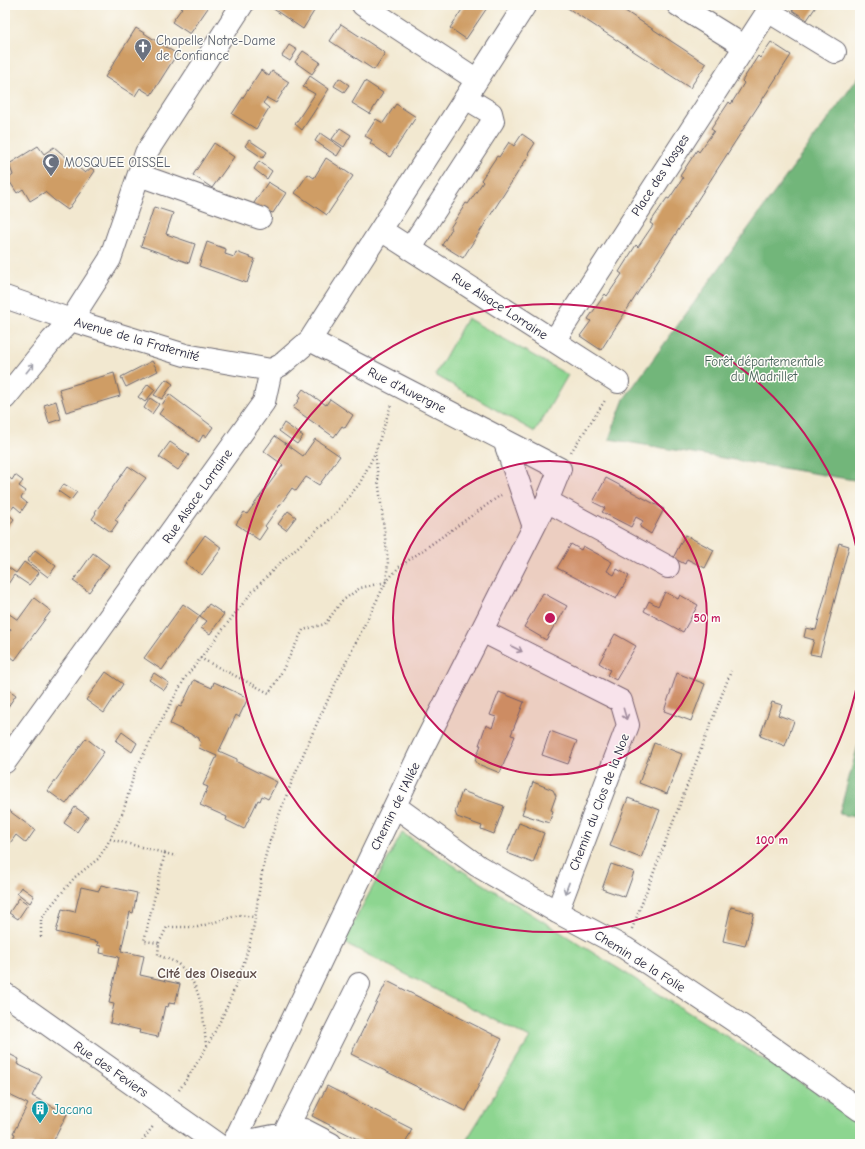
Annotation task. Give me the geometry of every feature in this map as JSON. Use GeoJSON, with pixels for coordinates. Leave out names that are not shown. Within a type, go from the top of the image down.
{"type":"FeatureCollection","features":[{"type":"Feature","properties":{"kind":"street"},"geometry":{"type":"LineString","coordinates":[[5,398],[52,340],[71,320],[110,259],[146,154],[242,5]]}},
{"type":"Feature","properties":{"kind":"street"},"geometry":{"type":"LineString","coordinates":[[363,5],[472,89],[491,113],[493,121],[410,249]]}},
{"type":"Feature","properties":{"kind":"street"},"geometry":{"type":"LineString","coordinates":[[271,370],[281,365],[310,340],[525,5]]}},
{"type":"Feature","properties":{"kind":"street"},"geometry":{"type":"LineString","coordinates":[[678,5],[744,46]]}},
{"type":"Feature","properties":{"kind":"street","name":"Place des Vosges"},"geometry":{"type":"LineString","coordinates":[[554,340],[770,8],[835,52]]}},
{"type":"Feature","properties":{"kind":"street"},"geometry":{"type":"LineString","coordinates":[[139,175],[260,218]]}},
{"type":"Feature","properties":{"kind":"street","name":"Rue Alsace Lorraine"},"geometry":{"type":"LineString","coordinates":[[381,230],[618,382]]}},
{"type":"Feature","properties":{"kind":"street","name":"Avenue de la Fraternité"},"geometry":{"type":"LineString","coordinates":[[5,297],[71,320],[185,355],[271,370]]}},
{"type":"Feature","properties":{"kind":"street","name":"Rue d'Auvergne"},"geometry":{"type":"LineString","coordinates":[[310,340],[560,469]]}},
{"type":"Feature","properties":{"kind":"street","name":"Rue Alsace Lorraine"},"geometry":{"type":"LineString","coordinates":[[5,762],[264,402],[271,370]]}},
{"type":"Feature","properties":{"kind":"street"},"geometry":{"type":"LineString","coordinates":[[504,440],[534,527]]}},
{"type":"Feature","properties":{"kind":"street","name":"Chemin de l'Allée"},"geometry":{"type":"LineString","coordinates":[[233,1144],[423,747],[547,501],[560,469]]}},
{"type":"Feature","properties":{"kind":"street"},"geometry":{"type":"LineString","coordinates":[[547,501],[668,567]]}},
{"type":"Feature","properties":{"kind":"street","name":"Chemin du Clos de la Noe"},"geometry":{"type":"LineString","coordinates":[[482,631],[621,701],[628,725],[557,912]]}},
{"type":"Feature","properties":{"kind":"street","name":"Chemin de la Folie"},"geometry":{"type":"LineString","coordinates":[[395,806],[478,866],[557,912],[625,948],[745,1028],[860,1110]]}},
{"type":"Feature","properties":{"kind":"street"},"geometry":{"type":"LineString","coordinates":[[284,1134],[359,984]]}},
{"type":"Feature","properties":{"kind":"street","name":"Rue des Feviers"},"geometry":{"type":"LineString","coordinates":[[5,994],[217,1144]]}},
{"type":"Feature","properties":{"kind":"street"},"geometry":{"type":"LineString","coordinates":[[233,1144],[304,1130],[331,1144]]}},
{"type":"Feature","properties":{"kind":"path"},"geometry":{"type":"LineString","coordinates":[[560,469],[618,382]]}},
{"type":"Feature","properties":{"kind":"path"},"geometry":{"type":"LineString","coordinates":[[41,937],[41,920],[49,908],[75,877],[98,859],[110,839],[123,812],[135,771],[160,723],[186,678],[200,658],[252,592],[282,561],[335,514],[360,483],[375,453],[398,385]]}},
{"type":"Feature","properties":{"kind":"path"},"geometry":{"type":"LineString","coordinates":[[375,453],[388,562],[386,582]]}},
{"type":"Feature","properties":{"kind":"path"},"geometry":{"type":"LineString","coordinates":[[140,1144],[197,1064],[233,995],[251,938],[261,876],[269,842],[292,782],[327,700],[386,582],[399,567],[496,498],[519,485]]}},
{"type":"Feature","properties":{"kind":"path"},"geometry":{"type":"LineString","coordinates":[[200,658],[268,693],[279,677],[302,630],[325,624],[342,601],[360,588],[386,582]]}},
{"type":"Feature","properties":{"kind":"path"},"geometry":{"type":"LineString","coordinates":[[625,948],[731,671]]}},
{"type":"Feature","properties":{"kind":"path"},"geometry":{"type":"LineString","coordinates":[[110,839],[176,856]]}},
{"type":"Feature","properties":{"kind":"path"},"geometry":{"type":"LineString","coordinates":[[159,943],[144,941],[165,853]]}},
{"type":"Feature","properties":{"kind":"path"},"geometry":{"type":"LineString","coordinates":[[206,1047],[203,1010],[194,983],[177,963],[158,955],[159,943],[167,927],[198,927],[239,915],[254,916]]}},
{"type":"Feature","properties":{"kind":"green space","name":"Forêt départementale du Madrillet"},"geometry":{"type":"Polygon","coordinates":[[[860,75],[860,481],[609,439],[624,399],[860,75]]]}},
{"type":"Feature","properties":{"kind":"green space"},"geometry":{"type":"Polygon","coordinates":[[[467,318],[568,375],[535,432],[435,375],[467,318]]]}},
{"type":"Feature","properties":{"kind":"green space"},"geometry":{"type":"Polygon","coordinates":[[[860,738],[860,818],[839,814],[860,738]]]}},
{"type":"Feature","properties":{"kind":"green space"},"geometry":{"type":"Polygon","coordinates":[[[402,833],[860,1120],[860,1144],[464,1144],[530,1038],[343,942],[402,833]]]}},
{"type":"Feature","properties":{"kind":"building"},"geometry":{"type":"Polygon","coordinates":[[[184,5],[210,5],[190,34],[172,22],[184,5]]]}},
{"type":"Feature","properties":{"kind":"building"},"geometry":{"type":"Polygon","coordinates":[[[273,5],[311,5],[316,8],[303,29],[272,8],[273,5]]]}},
{"type":"Feature","properties":{"kind":"building"},"geometry":{"type":"Polygon","coordinates":[[[465,5],[489,5],[466,39],[450,28],[465,5]]]}},
{"type":"Feature","properties":{"kind":"building"},"geometry":{"type":"Polygon","coordinates":[[[563,5],[616,5],[706,64],[690,88],[563,5]]]}},
{"type":"Feature","properties":{"kind":"building"},"geometry":{"type":"Polygon","coordinates":[[[795,5],[817,5],[807,20],[792,10],[795,5]]]}},
{"type":"Feature","properties":{"kind":"building"},"geometry":{"type":"Polygon","coordinates":[[[341,24],[385,53],[374,70],[330,41],[341,24]]]}},
{"type":"Feature","properties":{"kind":"building","name":"Chapelle Notre-Dame de Confiance"},"geometry":{"type":"Polygon","coordinates":[[[136,28],[177,54],[151,95],[140,88],[135,96],[105,77],[136,28]]]}},
{"type":"Feature","properties":{"kind":"building"},"geometry":{"type":"Polygon","coordinates":[[[771,42],[791,55],[601,350],[580,336],[591,321],[588,319],[605,294],[607,296],[622,274],[619,272],[636,245],[638,247],[653,225],[650,223],[683,178],[680,176],[697,150],[699,152],[714,131],[711,129],[729,102],[731,104],[744,83],[742,81],[758,56],[760,58],[771,42]]]}},
{"type":"Feature","properties":{"kind":"building"},"geometry":{"type":"Polygon","coordinates":[[[289,45],[297,50],[290,61],[282,56],[289,45]]]}},
{"type":"Feature","properties":{"kind":"building"},"geometry":{"type":"Polygon","coordinates":[[[303,51],[320,62],[312,74],[295,62],[303,51]]]}},
{"type":"Feature","properties":{"kind":"building"},"geometry":{"type":"Polygon","coordinates":[[[261,70],[269,76],[272,71],[289,82],[276,103],[267,98],[263,103],[269,108],[256,129],[232,114],[261,70]]]}},
{"type":"Feature","properties":{"kind":"building"},"geometry":{"type":"Polygon","coordinates":[[[310,76],[329,89],[302,130],[295,124],[315,94],[303,87],[310,76]]]}},
{"type":"Feature","properties":{"kind":"building"},"geometry":{"type":"Polygon","coordinates":[[[339,78],[349,85],[344,92],[334,86],[339,78]]]}},
{"type":"Feature","properties":{"kind":"building"},"geometry":{"type":"Polygon","coordinates":[[[365,81],[383,93],[370,114],[352,103],[365,81]]]}},
{"type":"Feature","properties":{"kind":"building"},"geometry":{"type":"Polygon","coordinates":[[[396,104],[416,117],[390,157],[370,143],[372,140],[365,136],[376,119],[383,123],[396,104]]]}},
{"type":"Feature","properties":{"kind":"building"},"geometry":{"type":"Polygon","coordinates":[[[340,128],[351,135],[344,147],[332,139],[340,128]]]}},
{"type":"Feature","properties":{"kind":"building"},"geometry":{"type":"Polygon","coordinates":[[[320,133],[342,148],[337,156],[315,141],[320,133]]]}},
{"type":"Feature","properties":{"kind":"building"},"geometry":{"type":"Polygon","coordinates":[[[522,134],[535,143],[528,154],[529,155],[463,258],[442,245],[451,230],[450,228],[466,203],[468,204],[483,182],[481,180],[497,156],[499,157],[509,142],[514,146],[522,134]]]}},
{"type":"Feature","properties":{"kind":"building"},"geometry":{"type":"Polygon","coordinates":[[[249,140],[267,152],[263,158],[245,146],[249,140]]]}},
{"type":"Feature","properties":{"kind":"building"},"geometry":{"type":"Polygon","coordinates":[[[214,143],[234,157],[212,188],[193,175],[214,143]]]}},
{"type":"Feature","properties":{"kind":"building","name":"MOSQUEE OISSEL"},"geometry":{"type":"Polygon","coordinates":[[[38,146],[44,154],[54,147],[85,173],[91,168],[95,171],[68,210],[45,192],[30,201],[23,189],[17,193],[8,179],[13,175],[9,164],[38,146]]]}},
{"type":"Feature","properties":{"kind":"building"},"geometry":{"type":"Polygon","coordinates":[[[326,158],[353,176],[327,215],[295,193],[308,174],[314,178],[326,158]]]}},
{"type":"Feature","properties":{"kind":"building"},"geometry":{"type":"Polygon","coordinates":[[[259,161],[272,171],[267,179],[254,169],[259,161]]]}},
{"type":"Feature","properties":{"kind":"building"},"geometry":{"type":"Polygon","coordinates":[[[268,182],[286,193],[273,213],[252,206],[268,182]]]}},
{"type":"Feature","properties":{"kind":"building"},"geometry":{"type":"Polygon","coordinates":[[[154,207],[173,213],[166,234],[195,244],[189,263],[141,246],[154,207]]]}},
{"type":"Feature","properties":{"kind":"building"},"geometry":{"type":"Polygon","coordinates":[[[207,242],[226,249],[225,254],[234,257],[236,252],[255,259],[247,283],[199,266],[207,242]]]}},
{"type":"Feature","properties":{"kind":"building"},"geometry":{"type":"Polygon","coordinates":[[[152,361],[158,371],[126,387],[121,377],[152,361]]]}},
{"type":"Feature","properties":{"kind":"building"},"geometry":{"type":"Polygon","coordinates":[[[114,373],[120,396],[66,412],[59,389],[114,373]]]}},
{"type":"Feature","properties":{"kind":"building"},"geometry":{"type":"Polygon","coordinates":[[[166,379],[173,384],[162,399],[154,395],[166,379]]]}},
{"type":"Feature","properties":{"kind":"building"},"geometry":{"type":"Polygon","coordinates":[[[148,384],[155,390],[145,402],[138,397],[148,384]]]}},
{"type":"Feature","properties":{"kind":"building"},"geometry":{"type":"Polygon","coordinates":[[[303,389],[326,405],[330,399],[353,415],[345,428],[342,426],[334,437],[293,408],[300,398],[298,396],[303,389]]]}},
{"type":"Feature","properties":{"kind":"building"},"geometry":{"type":"Polygon","coordinates":[[[169,394],[213,427],[206,437],[203,435],[199,442],[159,414],[164,407],[162,405],[169,394]]]}},
{"type":"Feature","properties":{"kind":"building"},"geometry":{"type":"Polygon","coordinates":[[[150,398],[159,404],[152,414],[144,408],[150,398]]]}},
{"type":"Feature","properties":{"kind":"building"},"geometry":{"type":"Polygon","coordinates":[[[56,401],[61,419],[49,423],[44,405],[56,401]]]}},
{"type":"Feature","properties":{"kind":"building"},"geometry":{"type":"Polygon","coordinates":[[[284,423],[303,436],[297,444],[279,431],[284,423]]]}},
{"type":"Feature","properties":{"kind":"building"},"geometry":{"type":"Polygon","coordinates":[[[275,436],[303,456],[315,439],[340,456],[319,485],[306,477],[296,491],[292,488],[265,526],[267,528],[259,540],[236,524],[244,512],[247,514],[283,465],[264,451],[275,436]]]}},
{"type":"Feature","properties":{"kind":"building"},"geometry":{"type":"Polygon","coordinates":[[[170,442],[189,455],[178,470],[159,457],[170,442]]]}},
{"type":"Feature","properties":{"kind":"building"},"geometry":{"type":"Polygon","coordinates":[[[128,466],[146,478],[115,520],[118,522],[111,532],[92,519],[96,513],[95,512],[128,466]]]}},
{"type":"Feature","properties":{"kind":"building"},"geometry":{"type":"Polygon","coordinates":[[[15,475],[23,481],[19,486],[26,491],[21,498],[27,503],[21,512],[14,506],[8,514],[14,519],[7,529],[5,527],[5,478],[7,476],[12,480],[15,475]]]}},
{"type":"Feature","properties":{"kind":"building"},"geometry":{"type":"Polygon","coordinates":[[[606,478],[664,509],[651,534],[640,527],[643,521],[636,517],[631,527],[602,512],[605,508],[593,502],[606,478]]]}},
{"type":"Feature","properties":{"kind":"building"},"geometry":{"type":"Polygon","coordinates":[[[64,484],[77,492],[71,500],[58,491],[64,484]]]}},
{"type":"Feature","properties":{"kind":"building"},"geometry":{"type":"Polygon","coordinates":[[[288,511],[296,517],[286,530],[278,524],[288,511]]]}},
{"type":"Feature","properties":{"kind":"building"},"geometry":{"type":"Polygon","coordinates":[[[205,535],[222,548],[202,575],[185,563],[205,535]]]}},
{"type":"Feature","properties":{"kind":"building"},"geometry":{"type":"Polygon","coordinates":[[[685,535],[714,550],[705,568],[687,559],[685,564],[673,558],[685,535]]]}},
{"type":"Feature","properties":{"kind":"building"},"geometry":{"type":"Polygon","coordinates":[[[839,543],[849,546],[820,656],[810,654],[814,640],[804,637],[806,628],[816,630],[839,543]]]}},
{"type":"Feature","properties":{"kind":"building"},"geometry":{"type":"Polygon","coordinates":[[[571,544],[581,550],[583,546],[612,562],[607,571],[614,575],[617,569],[629,576],[616,599],[557,568],[571,544]]]}},
{"type":"Feature","properties":{"kind":"building"},"geometry":{"type":"Polygon","coordinates":[[[35,550],[56,566],[48,577],[27,561],[35,550]]]}},
{"type":"Feature","properties":{"kind":"building"},"geometry":{"type":"Polygon","coordinates":[[[93,553],[109,565],[89,592],[73,581],[93,553]]]}},
{"type":"Feature","properties":{"kind":"building"},"geometry":{"type":"Polygon","coordinates":[[[24,562],[39,573],[29,585],[14,575],[8,584],[5,582],[5,565],[16,573],[24,562]]]}},
{"type":"Feature","properties":{"kind":"building"},"geometry":{"type":"Polygon","coordinates":[[[665,592],[678,599],[680,595],[698,605],[683,632],[644,611],[649,601],[658,606],[665,592]]]}},
{"type":"Feature","properties":{"kind":"building"},"geometry":{"type":"Polygon","coordinates":[[[543,593],[567,606],[546,640],[524,627],[543,593]]]}},
{"type":"Feature","properties":{"kind":"building"},"geometry":{"type":"Polygon","coordinates":[[[34,598],[51,611],[15,660],[5,652],[5,638],[11,629],[5,624],[5,611],[18,620],[34,598]]]}},
{"type":"Feature","properties":{"kind":"building"},"geometry":{"type":"Polygon","coordinates":[[[183,604],[200,616],[162,670],[144,658],[183,604]]]}},
{"type":"Feature","properties":{"kind":"building"},"geometry":{"type":"Polygon","coordinates":[[[209,604],[224,614],[210,634],[201,628],[207,621],[200,616],[209,604]]]}},
{"type":"Feature","properties":{"kind":"building"},"geometry":{"type":"Polygon","coordinates":[[[615,634],[636,646],[616,680],[607,675],[610,670],[599,663],[615,634]]]}},
{"type":"Feature","properties":{"kind":"building"},"geometry":{"type":"Polygon","coordinates":[[[106,672],[123,684],[104,713],[86,700],[106,672]]]}},
{"type":"Feature","properties":{"kind":"building"},"geometry":{"type":"Polygon","coordinates":[[[154,673],[169,683],[164,690],[149,680],[154,673]]]}},
{"type":"Feature","properties":{"kind":"building"},"geometry":{"type":"Polygon","coordinates":[[[677,673],[705,684],[691,721],[664,711],[677,673]]]}},
{"type":"Feature","properties":{"kind":"building"},"geometry":{"type":"Polygon","coordinates":[[[194,680],[212,688],[214,682],[248,698],[239,717],[236,715],[219,751],[237,759],[237,762],[277,782],[268,799],[262,796],[260,801],[258,800],[244,829],[226,820],[227,817],[200,805],[208,787],[203,785],[217,756],[199,748],[201,742],[198,740],[199,738],[170,724],[178,706],[181,707],[194,680]]]}},
{"type":"Feature","properties":{"kind":"building"},"geometry":{"type":"Polygon","coordinates":[[[5,687],[16,695],[5,711],[5,687]]]}},
{"type":"Feature","properties":{"kind":"building"},"geometry":{"type":"Polygon","coordinates":[[[499,692],[524,702],[511,735],[515,736],[500,773],[478,764],[475,760],[481,745],[479,745],[486,725],[492,728],[496,717],[490,715],[499,692]]]}},
{"type":"Feature","properties":{"kind":"building"},"geometry":{"type":"Polygon","coordinates":[[[772,702],[782,705],[778,715],[794,721],[785,746],[760,736],[772,702]]]}},
{"type":"Feature","properties":{"kind":"building"},"geometry":{"type":"Polygon","coordinates":[[[550,731],[577,741],[568,764],[542,755],[550,731]]]}},
{"type":"Feature","properties":{"kind":"building"},"geometry":{"type":"Polygon","coordinates":[[[122,732],[137,743],[132,752],[116,741],[122,732]]]}},
{"type":"Feature","properties":{"kind":"building"},"geometry":{"type":"Polygon","coordinates":[[[86,738],[104,752],[66,804],[48,791],[86,738]]]}},
{"type":"Feature","properties":{"kind":"building"},"geometry":{"type":"Polygon","coordinates":[[[654,743],[682,754],[667,794],[639,783],[654,743]]]}},
{"type":"Feature","properties":{"kind":"building"},"geometry":{"type":"Polygon","coordinates":[[[533,782],[553,790],[556,796],[551,810],[553,811],[549,823],[522,814],[533,782]]]}},
{"type":"Feature","properties":{"kind":"building"},"geometry":{"type":"Polygon","coordinates":[[[462,791],[504,806],[494,834],[481,829],[482,826],[457,817],[455,812],[462,791]]]}},
{"type":"Feature","properties":{"kind":"building"},"geometry":{"type":"Polygon","coordinates":[[[628,798],[660,810],[641,858],[610,846],[628,798]]]}},
{"type":"Feature","properties":{"kind":"building"},"geometry":{"type":"Polygon","coordinates":[[[75,807],[88,816],[77,832],[64,823],[75,807]]]}},
{"type":"Feature","properties":{"kind":"building"},"geometry":{"type":"Polygon","coordinates":[[[8,810],[35,830],[26,843],[16,835],[5,850],[5,814],[8,810]]]}},
{"type":"Feature","properties":{"kind":"building"},"geometry":{"type":"Polygon","coordinates":[[[519,823],[544,833],[533,863],[507,853],[519,823]]]}},
{"type":"Feature","properties":{"kind":"building"},"geometry":{"type":"Polygon","coordinates":[[[611,864],[634,872],[625,897],[602,889],[611,864]]]}},
{"type":"Feature","properties":{"kind":"building"},"geometry":{"type":"Polygon","coordinates":[[[101,885],[137,893],[133,913],[130,912],[121,951],[144,956],[140,975],[180,984],[175,1004],[169,1003],[168,1007],[165,1006],[158,1037],[139,1033],[140,1030],[110,1023],[114,1004],[109,1003],[119,957],[100,953],[101,946],[97,945],[98,942],[56,932],[62,909],[75,912],[81,887],[99,891],[101,885]]]}},
{"type":"Feature","properties":{"kind":"building"},"geometry":{"type":"Polygon","coordinates":[[[21,887],[34,896],[30,903],[17,893],[21,887]]]}},
{"type":"Feature","properties":{"kind":"building"},"geometry":{"type":"Polygon","coordinates":[[[19,898],[28,904],[18,919],[9,913],[19,898]]]}},
{"type":"Feature","properties":{"kind":"building"},"geometry":{"type":"Polygon","coordinates":[[[731,907],[754,913],[745,946],[723,941],[731,907]]]}},
{"type":"Feature","properties":{"kind":"building"},"geometry":{"type":"Polygon","coordinates":[[[387,981],[502,1039],[466,1111],[351,1054],[387,981]]]}},
{"type":"Feature","properties":{"kind":"building","name":"Jacana"},"geometry":{"type":"Polygon","coordinates":[[[5,1052],[19,1059],[17,1064],[42,1076],[32,1096],[67,1114],[52,1144],[11,1144],[15,1134],[13,1133],[28,1104],[5,1093],[5,1052]]]}},
{"type":"Feature","properties":{"kind":"building"},"geometry":{"type":"Polygon","coordinates":[[[327,1086],[412,1129],[405,1144],[367,1144],[312,1116],[327,1086]]]}},
{"type":"Feature","properties":{"kind":"place","name":"Chapelle Notre-Dame de Confiance"},"geometry":{"type":"Point","coordinates":[143,62]}},
{"type":"Feature","properties":{"kind":"place","name":"MOSQUEE OISSEL"},"geometry":{"type":"Point","coordinates":[51,177]}},
{"type":"Feature","properties":{"kind":"place","name":"Jacana"},"geometry":{"type":"Point","coordinates":[40,1124]}},
{"type":"Feature","properties":{"kind":"district","name":"Cité des Oiseaux"},"geometry":{"type":"Point","coordinates":[207,973]}}]}
